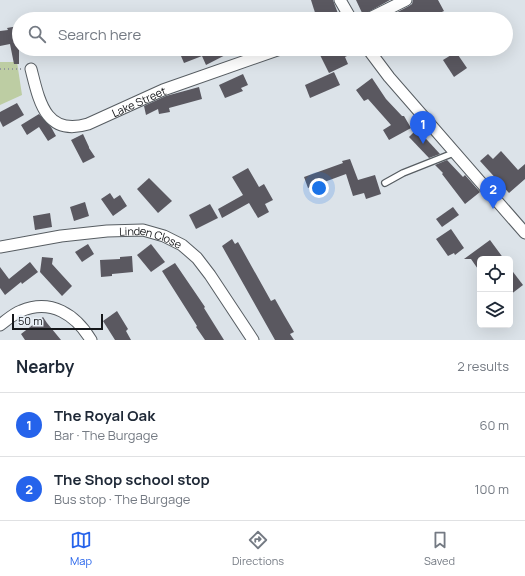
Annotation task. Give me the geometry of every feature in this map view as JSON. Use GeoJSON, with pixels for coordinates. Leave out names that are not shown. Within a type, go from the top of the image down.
{"type":"FeatureCollection","features":[{"type":"Feature","properties":{"kind":"street"},"geometry":{"type":"LineString","coordinates":[[340,0],[347,12]]}},
{"type":"Feature","properties":{"kind":"street"},"geometry":{"type":"LineString","coordinates":[[382,12],[406,0]]}},
{"type":"Feature","properties":{"kind":"street","name":"Lake Street"},"geometry":{"type":"LineString","coordinates":[[31,69],[40,102],[47,115],[58,123],[72,127],[79,127],[163,90],[260,56]]}},
{"type":"Feature","properties":{"kind":"street"},"geometry":{"type":"LineString","coordinates":[[373,56],[525,233]]}},
{"type":"Feature","properties":{"kind":"street","name":"Linden Close"},"geometry":{"type":"LineString","coordinates":[[0,247],[61,236],[114,230],[143,230],[164,236],[182,245],[197,258],[253,340]]}},
{"type":"Feature","properties":{"kind":"street"},"geometry":{"type":"LineString","coordinates":[[0,325],[22,310],[41,307],[50,308],[63,312],[75,319],[91,340]]}},
{"type":"Feature","properties":{"kind":"lane"},"geometry":{"type":"LineString","coordinates":[[385,183],[403,173],[456,152]]}},
{"type":"Feature","properties":{"kind":"path"},"geometry":{"type":"LineString","coordinates":[[0,69],[31,69]]}},
{"type":"Feature","properties":{"kind":"green space"},"geometry":{"type":"Polygon","coordinates":[[[0,62],[17,62],[22,95],[0,105],[0,62]]]}},
{"type":"Feature","properties":{"kind":"building"},"geometry":{"type":"Polygon","coordinates":[[[311,0],[333,0],[337,12],[315,12],[311,0]]]}},
{"type":"Feature","properties":{"kind":"building"},"geometry":{"type":"Polygon","coordinates":[[[356,0],[390,0],[368,12],[362,12],[356,0]]]}},
{"type":"Feature","properties":{"kind":"building"},"geometry":{"type":"Polygon","coordinates":[[[413,0],[438,0],[444,11],[397,12],[412,4],[413,0]]]}},
{"type":"Feature","properties":{"kind":"building"},"geometry":{"type":"Polygon","coordinates":[[[12,27],[12,54],[10,44],[0,46],[0,31],[8,30],[7,28],[12,27]]]}},
{"type":"Feature","properties":{"kind":"building"},"geometry":{"type":"Polygon","coordinates":[[[12,56],[19,56],[19,64],[14,64],[12,56]]]}},
{"type":"Feature","properties":{"kind":"building"},"geometry":{"type":"Polygon","coordinates":[[[181,56],[202,56],[184,63],[181,56]]]}},
{"type":"Feature","properties":{"kind":"building"},"geometry":{"type":"Polygon","coordinates":[[[202,56],[223,56],[206,65],[202,56]]]}},
{"type":"Feature","properties":{"kind":"building"},"geometry":{"type":"Polygon","coordinates":[[[320,56],[347,56],[345,57],[348,64],[329,73],[320,56]]]}},
{"type":"Feature","properties":{"kind":"building"},"geometry":{"type":"Polygon","coordinates":[[[450,56],[459,56],[467,68],[454,77],[443,60],[450,56]]]}},
{"type":"Feature","properties":{"kind":"building"},"geometry":{"type":"Polygon","coordinates":[[[334,72],[340,85],[310,98],[305,85],[334,72]]]}},
{"type":"Feature","properties":{"kind":"building"},"geometry":{"type":"Polygon","coordinates":[[[243,74],[248,85],[241,88],[243,91],[225,98],[219,85],[243,74]]]}},
{"type":"Feature","properties":{"kind":"building"},"geometry":{"type":"Polygon","coordinates":[[[372,78],[386,99],[402,116],[404,116],[411,128],[389,140],[383,130],[391,125],[368,99],[364,101],[356,90],[372,78]]]}},
{"type":"Feature","properties":{"kind":"building"},"geometry":{"type":"Polygon","coordinates":[[[199,87],[202,99],[169,108],[170,112],[159,114],[158,109],[146,115],[144,106],[166,96],[199,87]]]}},
{"type":"Feature","properties":{"kind":"building"},"geometry":{"type":"Polygon","coordinates":[[[17,103],[24,115],[3,127],[0,121],[0,112],[17,103]]]}},
{"type":"Feature","properties":{"kind":"building"},"geometry":{"type":"Polygon","coordinates":[[[39,114],[51,127],[56,136],[48,141],[39,127],[27,135],[21,125],[39,114]]]}},
{"type":"Feature","properties":{"kind":"building"},"geometry":{"type":"Polygon","coordinates":[[[417,129],[440,154],[429,158],[409,137],[417,129]]]}},
{"type":"Feature","properties":{"kind":"building"},"geometry":{"type":"Polygon","coordinates":[[[83,134],[95,157],[83,163],[71,140],[83,134]]]}},
{"type":"Feature","properties":{"kind":"building"},"geometry":{"type":"Polygon","coordinates":[[[501,151],[518,170],[525,164],[525,179],[509,193],[480,161],[488,154],[493,159],[501,151]]]}},
{"type":"Feature","properties":{"kind":"building"},"geometry":{"type":"Polygon","coordinates":[[[350,159],[358,180],[375,175],[381,194],[366,199],[364,193],[353,196],[346,174],[308,188],[304,177],[350,159]]]}},
{"type":"Feature","properties":{"kind":"building"},"geometry":{"type":"Polygon","coordinates":[[[447,160],[463,177],[465,175],[480,192],[465,204],[442,174],[443,173],[435,165],[447,160]]]}},
{"type":"Feature","properties":{"kind":"building"},"geometry":{"type":"Polygon","coordinates":[[[248,168],[259,187],[264,184],[273,200],[265,204],[269,212],[258,218],[249,203],[222,218],[218,209],[243,195],[232,177],[248,168]]]}},
{"type":"Feature","properties":{"kind":"building"},"geometry":{"type":"Polygon","coordinates":[[[149,178],[172,201],[158,213],[137,189],[149,178]]]}},
{"type":"Feature","properties":{"kind":"building"},"geometry":{"type":"Polygon","coordinates":[[[110,193],[114,199],[120,195],[127,206],[113,216],[101,199],[110,193]]]}},
{"type":"Feature","properties":{"kind":"building"},"geometry":{"type":"Polygon","coordinates":[[[85,202],[89,216],[74,221],[70,207],[85,202]]]}},
{"type":"Feature","properties":{"kind":"building"},"geometry":{"type":"Polygon","coordinates":[[[210,204],[218,218],[196,229],[189,215],[210,204]]]}},
{"type":"Feature","properties":{"kind":"building"},"geometry":{"type":"Polygon","coordinates":[[[453,207],[459,215],[442,227],[436,219],[453,207]]]}},
{"type":"Feature","properties":{"kind":"building"},"geometry":{"type":"Polygon","coordinates":[[[50,213],[52,227],[35,230],[33,216],[50,213]]]}},
{"type":"Feature","properties":{"kind":"building"},"geometry":{"type":"Polygon","coordinates":[[[451,229],[464,248],[455,255],[454,253],[448,256],[436,239],[451,229]]]}},
{"type":"Feature","properties":{"kind":"building"},"geometry":{"type":"Polygon","coordinates":[[[232,239],[235,244],[238,242],[271,301],[275,299],[294,332],[290,334],[294,340],[275,340],[222,246],[232,239]]]}},
{"type":"Feature","properties":{"kind":"building"},"geometry":{"type":"Polygon","coordinates":[[[490,240],[502,256],[477,256],[477,268],[471,259],[464,259],[490,240]]]}},
{"type":"Feature","properties":{"kind":"building"},"geometry":{"type":"Polygon","coordinates":[[[88,244],[94,254],[82,262],[75,252],[88,244]]]}},
{"type":"Feature","properties":{"kind":"building"},"geometry":{"type":"Polygon","coordinates":[[[151,244],[165,262],[151,272],[137,255],[151,244]]]}},
{"type":"Feature","properties":{"kind":"building"},"geometry":{"type":"Polygon","coordinates":[[[132,256],[133,272],[112,274],[112,276],[101,277],[100,260],[120,259],[120,257],[132,256]]]}},
{"type":"Feature","properties":{"kind":"building"},"geometry":{"type":"Polygon","coordinates":[[[42,257],[53,258],[52,264],[72,286],[62,296],[40,272],[42,257]]]}},
{"type":"Feature","properties":{"kind":"building"},"geometry":{"type":"Polygon","coordinates":[[[30,262],[38,272],[22,284],[21,282],[5,295],[0,288],[0,267],[9,279],[30,262]]]}},
{"type":"Feature","properties":{"kind":"building"},"geometry":{"type":"Polygon","coordinates":[[[175,263],[205,307],[204,308],[224,340],[205,340],[196,327],[197,326],[162,271],[175,263]]]}},
{"type":"Feature","properties":{"kind":"building"},"geometry":{"type":"Polygon","coordinates":[[[513,272],[523,285],[513,293],[513,272]]]}},
{"type":"Feature","properties":{"kind":"building"},"geometry":{"type":"Polygon","coordinates":[[[117,311],[128,329],[126,331],[131,340],[115,340],[103,321],[117,311]]]}},
{"type":"Feature","properties":{"kind":"building"},"geometry":{"type":"Polygon","coordinates":[[[43,317],[61,340],[25,340],[21,334],[43,317]]]}},
{"type":"Feature","properties":{"kind":"place","name":"The Royal Oak"},"geometry":{"type":"Point","coordinates":[423,144]}},
{"type":"Feature","properties":{"kind":"place","name":"The Shop school stop"},"geometry":{"type":"Point","coordinates":[493,209]}}]}
